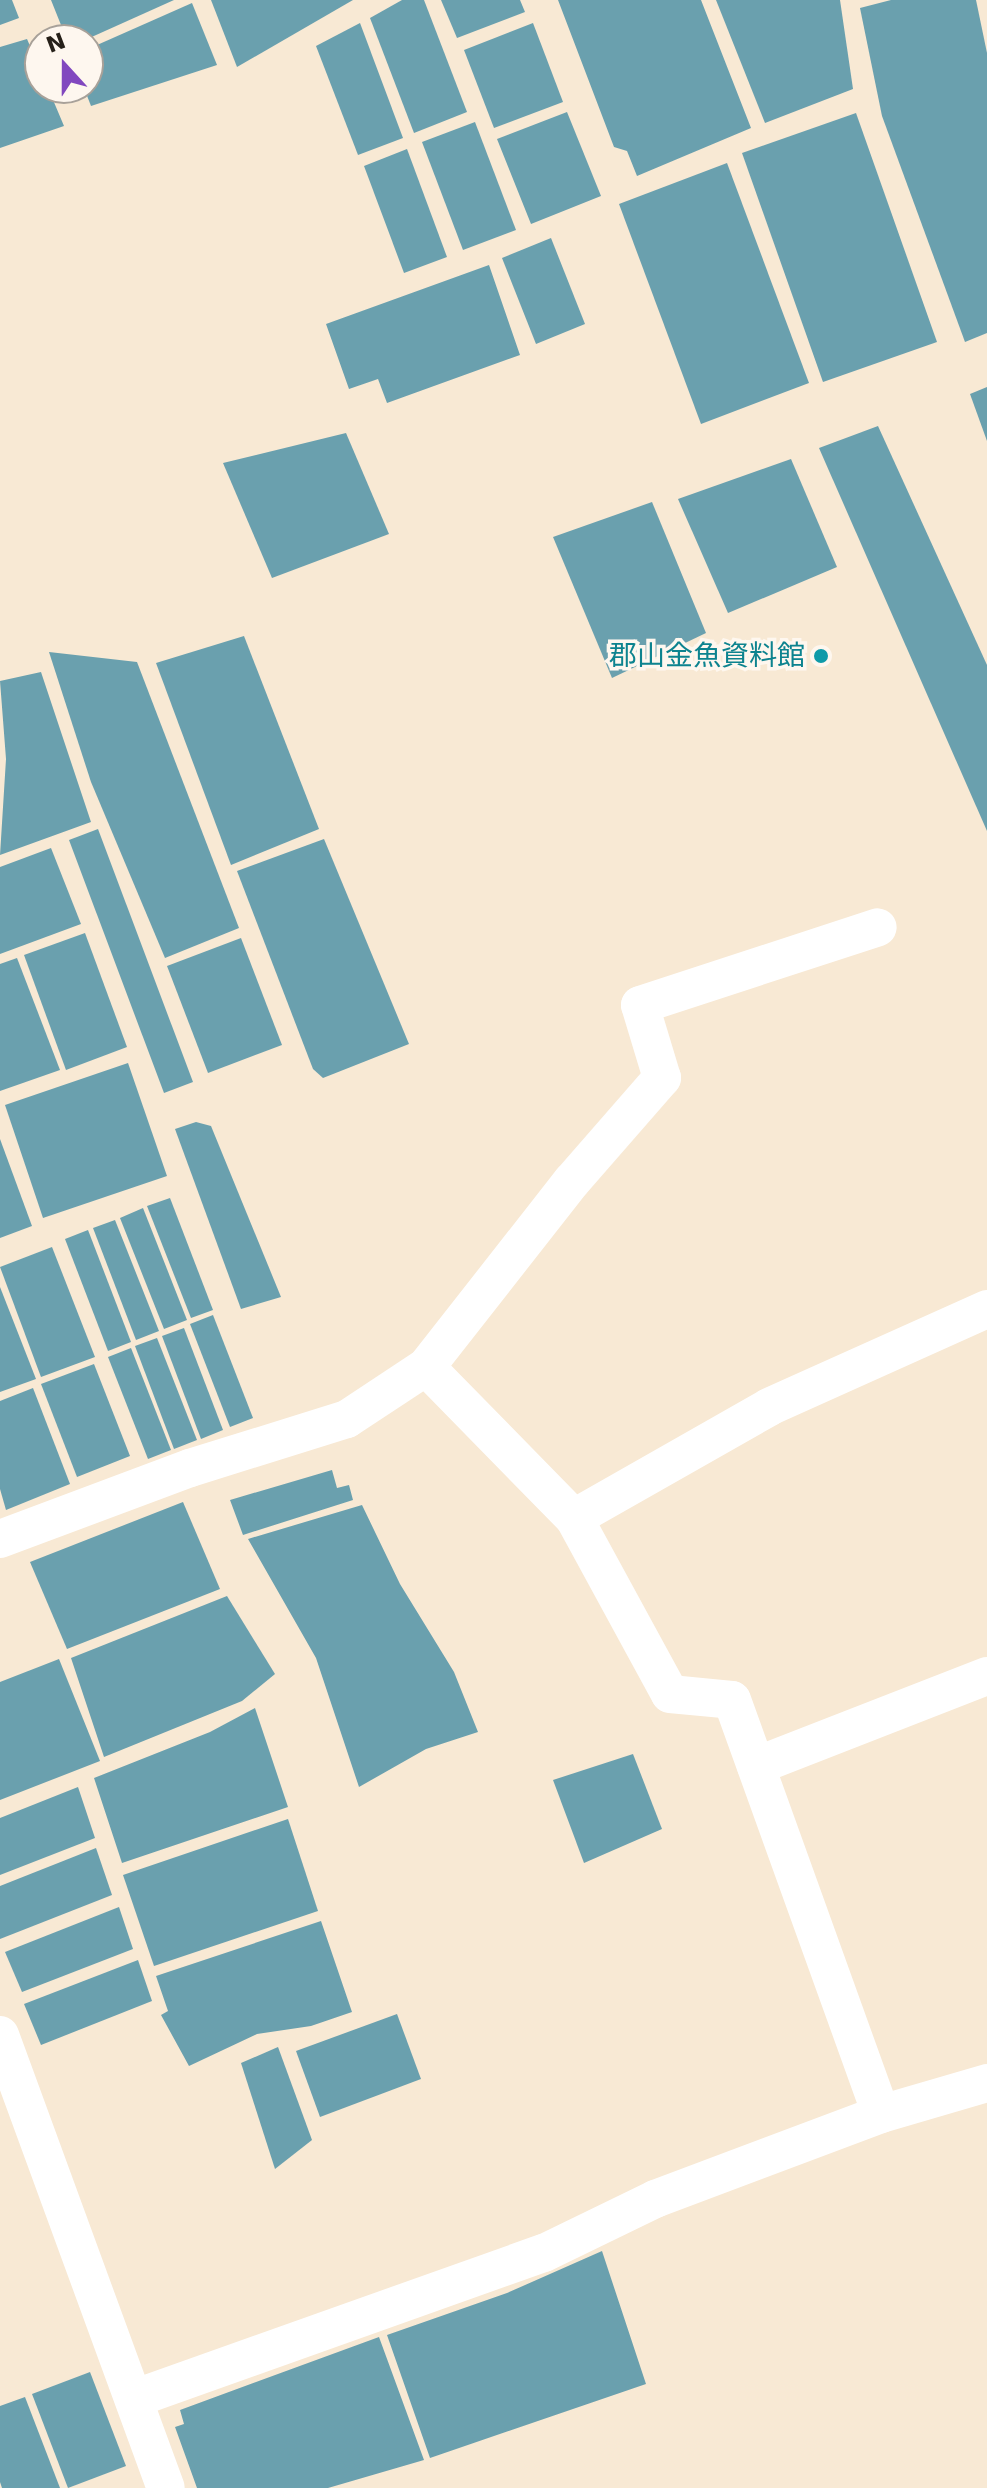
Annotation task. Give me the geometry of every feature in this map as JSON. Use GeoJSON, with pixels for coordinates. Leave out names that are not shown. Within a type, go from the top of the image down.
{"type":"FeatureCollection","features":[{"type":"Feature","properties":{"kind":"street"},"geometry":{"type":"LineString","coordinates":[[0,1539],[190,1468],[347,1419],[426,1367],[572,1181],[662,1078],[640,1005],[878,927]]}},
{"type":"Feature","properties":{"kind":"street"},"geometry":{"type":"LineString","coordinates":[[574,1518],[769,1407],[987,1309]]}},
{"type":"Feature","properties":{"kind":"street"},"geometry":{"type":"LineString","coordinates":[[426,1367],[574,1518],[670,1694],[732,1700],[881,2114]]}},
{"type":"Feature","properties":{"kind":"street"},"geometry":{"type":"LineString","coordinates":[[756,1766],[987,1676]]}},
{"type":"Feature","properties":{"kind":"street"},"geometry":{"type":"LineString","coordinates":[[0,2035],[136,2398],[166,2488]]}},
{"type":"Feature","properties":{"kind":"street"},"geometry":{"type":"LineString","coordinates":[[136,2398],[544,2253],[655,2199],[881,2114],[987,2083]]}},
{"type":"Feature","properties":{"kind":"water"},"geometry":{"type":"Polygon","coordinates":[[[0,0],[12,0],[19,18],[0,25],[0,0]]]}},
{"type":"Feature","properties":{"kind":"water"},"geometry":{"type":"Polygon","coordinates":[[[51,0],[174,0],[104,31],[104,24],[61,24],[51,0]]]}},
{"type":"Feature","properties":{"kind":"water"},"geometry":{"type":"Polygon","coordinates":[[[211,0],[353,0],[237,67],[211,0]]]}},
{"type":"Feature","properties":{"kind":"water"},"geometry":{"type":"Polygon","coordinates":[[[402,0],[424,0],[467,112],[414,133],[370,18],[402,0]]]}},
{"type":"Feature","properties":{"kind":"water"},"geometry":{"type":"Polygon","coordinates":[[[441,0],[520,0],[525,12],[457,38],[441,0]]]}},
{"type":"Feature","properties":{"kind":"water"},"geometry":{"type":"Polygon","coordinates":[[[558,0],[701,0],[751,128],[637,176],[627,151],[614,147],[558,0]]]}},
{"type":"Feature","properties":{"kind":"water"},"geometry":{"type":"Polygon","coordinates":[[[716,0],[840,0],[853,89],[765,123],[716,0]]]}},
{"type":"Feature","properties":{"kind":"water"},"geometry":{"type":"Polygon","coordinates":[[[891,0],[976,0],[987,53],[987,333],[965,342],[882,116],[860,8],[891,0]]]}},
{"type":"Feature","properties":{"kind":"water"},"geometry":{"type":"Polygon","coordinates":[[[192,3],[217,65],[104,102],[104,42],[192,3]]]}},
{"type":"Feature","properties":{"kind":"water"},"geometry":{"type":"Polygon","coordinates":[[[360,23],[403,138],[358,155],[316,46],[360,23]]]}},
{"type":"Feature","properties":{"kind":"water"},"geometry":{"type":"Polygon","coordinates":[[[533,23],[563,102],[494,128],[464,50],[533,23]]]}},
{"type":"Feature","properties":{"kind":"water"},"geometry":{"type":"Polygon","coordinates":[[[24,40],[24,104],[55,104],[64,126],[0,148],[0,47],[24,40]]]}},
{"type":"Feature","properties":{"kind":"water"},"geometry":{"type":"Polygon","coordinates":[[[567,112],[601,196],[531,224],[497,139],[567,112]]]}},
{"type":"Feature","properties":{"kind":"water"},"geometry":{"type":"Polygon","coordinates":[[[856,113],[937,342],[823,382],[742,153],[856,113]]]}},
{"type":"Feature","properties":{"kind":"water"},"geometry":{"type":"Polygon","coordinates":[[[475,122],[516,230],[463,250],[422,142],[475,122]]]}},
{"type":"Feature","properties":{"kind":"water"},"geometry":{"type":"Polygon","coordinates":[[[407,149],[447,257],[404,273],[364,166],[407,149]]]}},
{"type":"Feature","properties":{"kind":"water"},"geometry":{"type":"Polygon","coordinates":[[[727,163],[809,383],[701,424],[619,204],[727,163]]]}},
{"type":"Feature","properties":{"kind":"water"},"geometry":{"type":"Polygon","coordinates":[[[551,238],[585,324],[536,344],[502,258],[551,238]]]}},
{"type":"Feature","properties":{"kind":"water"},"geometry":{"type":"Polygon","coordinates":[[[489,265],[520,355],[387,403],[378,379],[349,389],[326,324],[489,265]]]}},
{"type":"Feature","properties":{"kind":"water"},"geometry":{"type":"Polygon","coordinates":[[[987,387],[987,441],[970,394],[987,387]]]}},
{"type":"Feature","properties":{"kind":"water"},"geometry":{"type":"Polygon","coordinates":[[[878,426],[987,665],[987,831],[819,448],[878,426]]]}},
{"type":"Feature","properties":{"kind":"water"},"geometry":{"type":"Polygon","coordinates":[[[346,433],[389,534],[272,578],[223,463],[346,433]]]}},
{"type":"Feature","properties":{"kind":"water"},"geometry":{"type":"Polygon","coordinates":[[[791,459],[837,567],[728,613],[678,499],[791,459]]]}},
{"type":"Feature","properties":{"kind":"water"},"geometry":{"type":"Polygon","coordinates":[[[652,502],[706,633],[612,678],[553,537],[652,502]]]}},
{"type":"Feature","properties":{"kind":"water"},"geometry":{"type":"Polygon","coordinates":[[[244,636],[319,829],[231,865],[156,663],[244,636]]]}},
{"type":"Feature","properties":{"kind":"water"},"geometry":{"type":"Polygon","coordinates":[[[49,652],[137,662],[239,928],[165,958],[91,782],[49,652]]]}},
{"type":"Feature","properties":{"kind":"water"},"geometry":{"type":"Polygon","coordinates":[[[41,672],[91,822],[0,855],[6,759],[0,681],[41,672]]]}},
{"type":"Feature","properties":{"kind":"water"},"geometry":{"type":"Polygon","coordinates":[[[98,829],[193,1082],[164,1093],[69,840],[98,829]]]}},
{"type":"Feature","properties":{"kind":"water"},"geometry":{"type":"Polygon","coordinates":[[[324,839],[409,1044],[323,1078],[313,1069],[237,871],[324,839]]]}},
{"type":"Feature","properties":{"kind":"water"},"geometry":{"type":"Polygon","coordinates":[[[51,848],[81,924],[0,954],[0,867],[51,848]]]}},
{"type":"Feature","properties":{"kind":"water"},"geometry":{"type":"Polygon","coordinates":[[[85,933],[127,1047],[66,1070],[24,955],[85,933]]]}},
{"type":"Feature","properties":{"kind":"water"},"geometry":{"type":"Polygon","coordinates":[[[241,938],[282,1045],[208,1073],[167,966],[241,938]]]}},
{"type":"Feature","properties":{"kind":"water"},"geometry":{"type":"Polygon","coordinates":[[[17,958],[60,1070],[0,1091],[0,964],[17,958]]]}},
{"type":"Feature","properties":{"kind":"water"},"geometry":{"type":"Polygon","coordinates":[[[128,1063],[167,1176],[43,1218],[5,1105],[128,1063]]]}},
{"type":"Feature","properties":{"kind":"water"},"geometry":{"type":"Polygon","coordinates":[[[196,1122],[211,1126],[281,1297],[241,1309],[175,1129],[196,1122]]]}},
{"type":"Feature","properties":{"kind":"water"},"geometry":{"type":"Polygon","coordinates":[[[0,1139],[32,1226],[0,1238],[0,1139]]]}},
{"type":"Feature","properties":{"kind":"water"},"geometry":{"type":"Polygon","coordinates":[[[170,1198],[213,1310],[191,1318],[147,1206],[170,1198]]]}},
{"type":"Feature","properties":{"kind":"water"},"geometry":{"type":"Polygon","coordinates":[[[143,1208],[187,1320],[164,1329],[120,1218],[143,1208]]]}},
{"type":"Feature","properties":{"kind":"water"},"geometry":{"type":"Polygon","coordinates":[[[115,1220],[159,1331],[136,1340],[93,1228],[115,1220]]]}},
{"type":"Feature","properties":{"kind":"water"},"geometry":{"type":"Polygon","coordinates":[[[88,1230],[131,1342],[108,1351],[65,1239],[88,1230]]]}},
{"type":"Feature","properties":{"kind":"water"},"geometry":{"type":"Polygon","coordinates":[[[52,1247],[95,1357],[41,1377],[0,1267],[52,1247]]]}},
{"type":"Feature","properties":{"kind":"water"},"geometry":{"type":"Polygon","coordinates":[[[0,1287],[36,1379],[0,1392],[0,1287]]]}},
{"type":"Feature","properties":{"kind":"water"},"geometry":{"type":"Polygon","coordinates":[[[213,1315],[253,1418],[230,1427],[190,1324],[213,1315]]]}},
{"type":"Feature","properties":{"kind":"water"},"geometry":{"type":"Polygon","coordinates":[[[184,1328],[223,1430],[201,1439],[162,1336],[184,1328]]]}},
{"type":"Feature","properties":{"kind":"water"},"geometry":{"type":"Polygon","coordinates":[[[157,1338],[197,1440],[174,1449],[135,1346],[157,1338]]]}},
{"type":"Feature","properties":{"kind":"water"},"geometry":{"type":"Polygon","coordinates":[[[131,1348],[171,1450],[148,1459],[108,1357],[131,1348]]]}},
{"type":"Feature","properties":{"kind":"water"},"geometry":{"type":"Polygon","coordinates":[[[94,1364],[130,1456],[77,1477],[41,1384],[94,1364]]]}},
{"type":"Feature","properties":{"kind":"water"},"geometry":{"type":"Polygon","coordinates":[[[33,1388],[70,1484],[6,1510],[0,1489],[0,1401],[33,1388]]]}},
{"type":"Feature","properties":{"kind":"water"},"geometry":{"type":"Polygon","coordinates":[[[332,1470],[337,1488],[349,1485],[353,1500],[243,1535],[230,1500],[332,1470]]]}},
{"type":"Feature","properties":{"kind":"water"},"geometry":{"type":"Polygon","coordinates":[[[183,1502],[220,1589],[67,1649],[30,1562],[183,1502]]]}},
{"type":"Feature","properties":{"kind":"water"},"geometry":{"type":"Polygon","coordinates":[[[362,1505],[400,1584],[454,1672],[478,1732],[426,1749],[359,1787],[316,1658],[248,1539],[362,1505]]]}},
{"type":"Feature","properties":{"kind":"water"},"geometry":{"type":"Polygon","coordinates":[[[227,1596],[275,1674],[242,1701],[104,1757],[71,1658],[227,1596]]]}},
{"type":"Feature","properties":{"kind":"water"},"geometry":{"type":"Polygon","coordinates":[[[59,1659],[100,1761],[0,1800],[0,1682],[59,1659]]]}},
{"type":"Feature","properties":{"kind":"water"},"geometry":{"type":"Polygon","coordinates":[[[255,1708],[288,1807],[122,1863],[94,1778],[210,1732],[255,1708]]]}},
{"type":"Feature","properties":{"kind":"water"},"geometry":{"type":"Polygon","coordinates":[[[633,1754],[662,1829],[584,1863],[553,1780],[633,1754]]]}},
{"type":"Feature","properties":{"kind":"water"},"geometry":{"type":"Polygon","coordinates":[[[78,1787],[95,1838],[0,1875],[0,1818],[78,1787]]]}},
{"type":"Feature","properties":{"kind":"water"},"geometry":{"type":"Polygon","coordinates":[[[288,1819],[318,1911],[154,1966],[123,1875],[288,1819]]]}},
{"type":"Feature","properties":{"kind":"water"},"geometry":{"type":"Polygon","coordinates":[[[96,1848],[112,1895],[0,1939],[0,1886],[96,1848]]]}},
{"type":"Feature","properties":{"kind":"water"},"geometry":{"type":"Polygon","coordinates":[[[119,1907],[133,1949],[22,1992],[5,1952],[119,1907]]]}},
{"type":"Feature","properties":{"kind":"water"},"geometry":{"type":"Polygon","coordinates":[[[321,1921],[352,2012],[311,2026],[257,2034],[189,2066],[161,2015],[168,2011],[156,1976],[321,1921]]]}},
{"type":"Feature","properties":{"kind":"water"},"geometry":{"type":"Polygon","coordinates":[[[138,1960],[152,2001],[41,2045],[24,2004],[138,1960]]]}},
{"type":"Feature","properties":{"kind":"water"},"geometry":{"type":"Polygon","coordinates":[[[397,2014],[421,2079],[320,2117],[296,2051],[397,2014]]]}},
{"type":"Feature","properties":{"kind":"water"},"geometry":{"type":"Polygon","coordinates":[[[278,2047],[312,2140],[275,2169],[241,2063],[278,2047]]]}},
{"type":"Feature","properties":{"kind":"water"},"geometry":{"type":"Polygon","coordinates":[[[602,2251],[646,2384],[430,2458],[387,2335],[507,2293],[602,2251]]]}},
{"type":"Feature","properties":{"kind":"water"},"geometry":{"type":"Polygon","coordinates":[[[379,2337],[424,2460],[328,2488],[197,2488],[175,2427],[184,2424],[180,2410],[379,2337]]]}},
{"type":"Feature","properties":{"kind":"water"},"geometry":{"type":"Polygon","coordinates":[[[90,2372],[126,2466],[68,2488],[32,2394],[90,2372]]]}},
{"type":"Feature","properties":{"kind":"water"},"geometry":{"type":"Polygon","coordinates":[[[25,2397],[60,2488],[2,2488],[0,2406],[25,2397]]]}},
{"type":"Feature","properties":{"kind":"place","name":"郡山金魚資料館"},"geometry":{"type":"Point","coordinates":[821,656]}}]}
